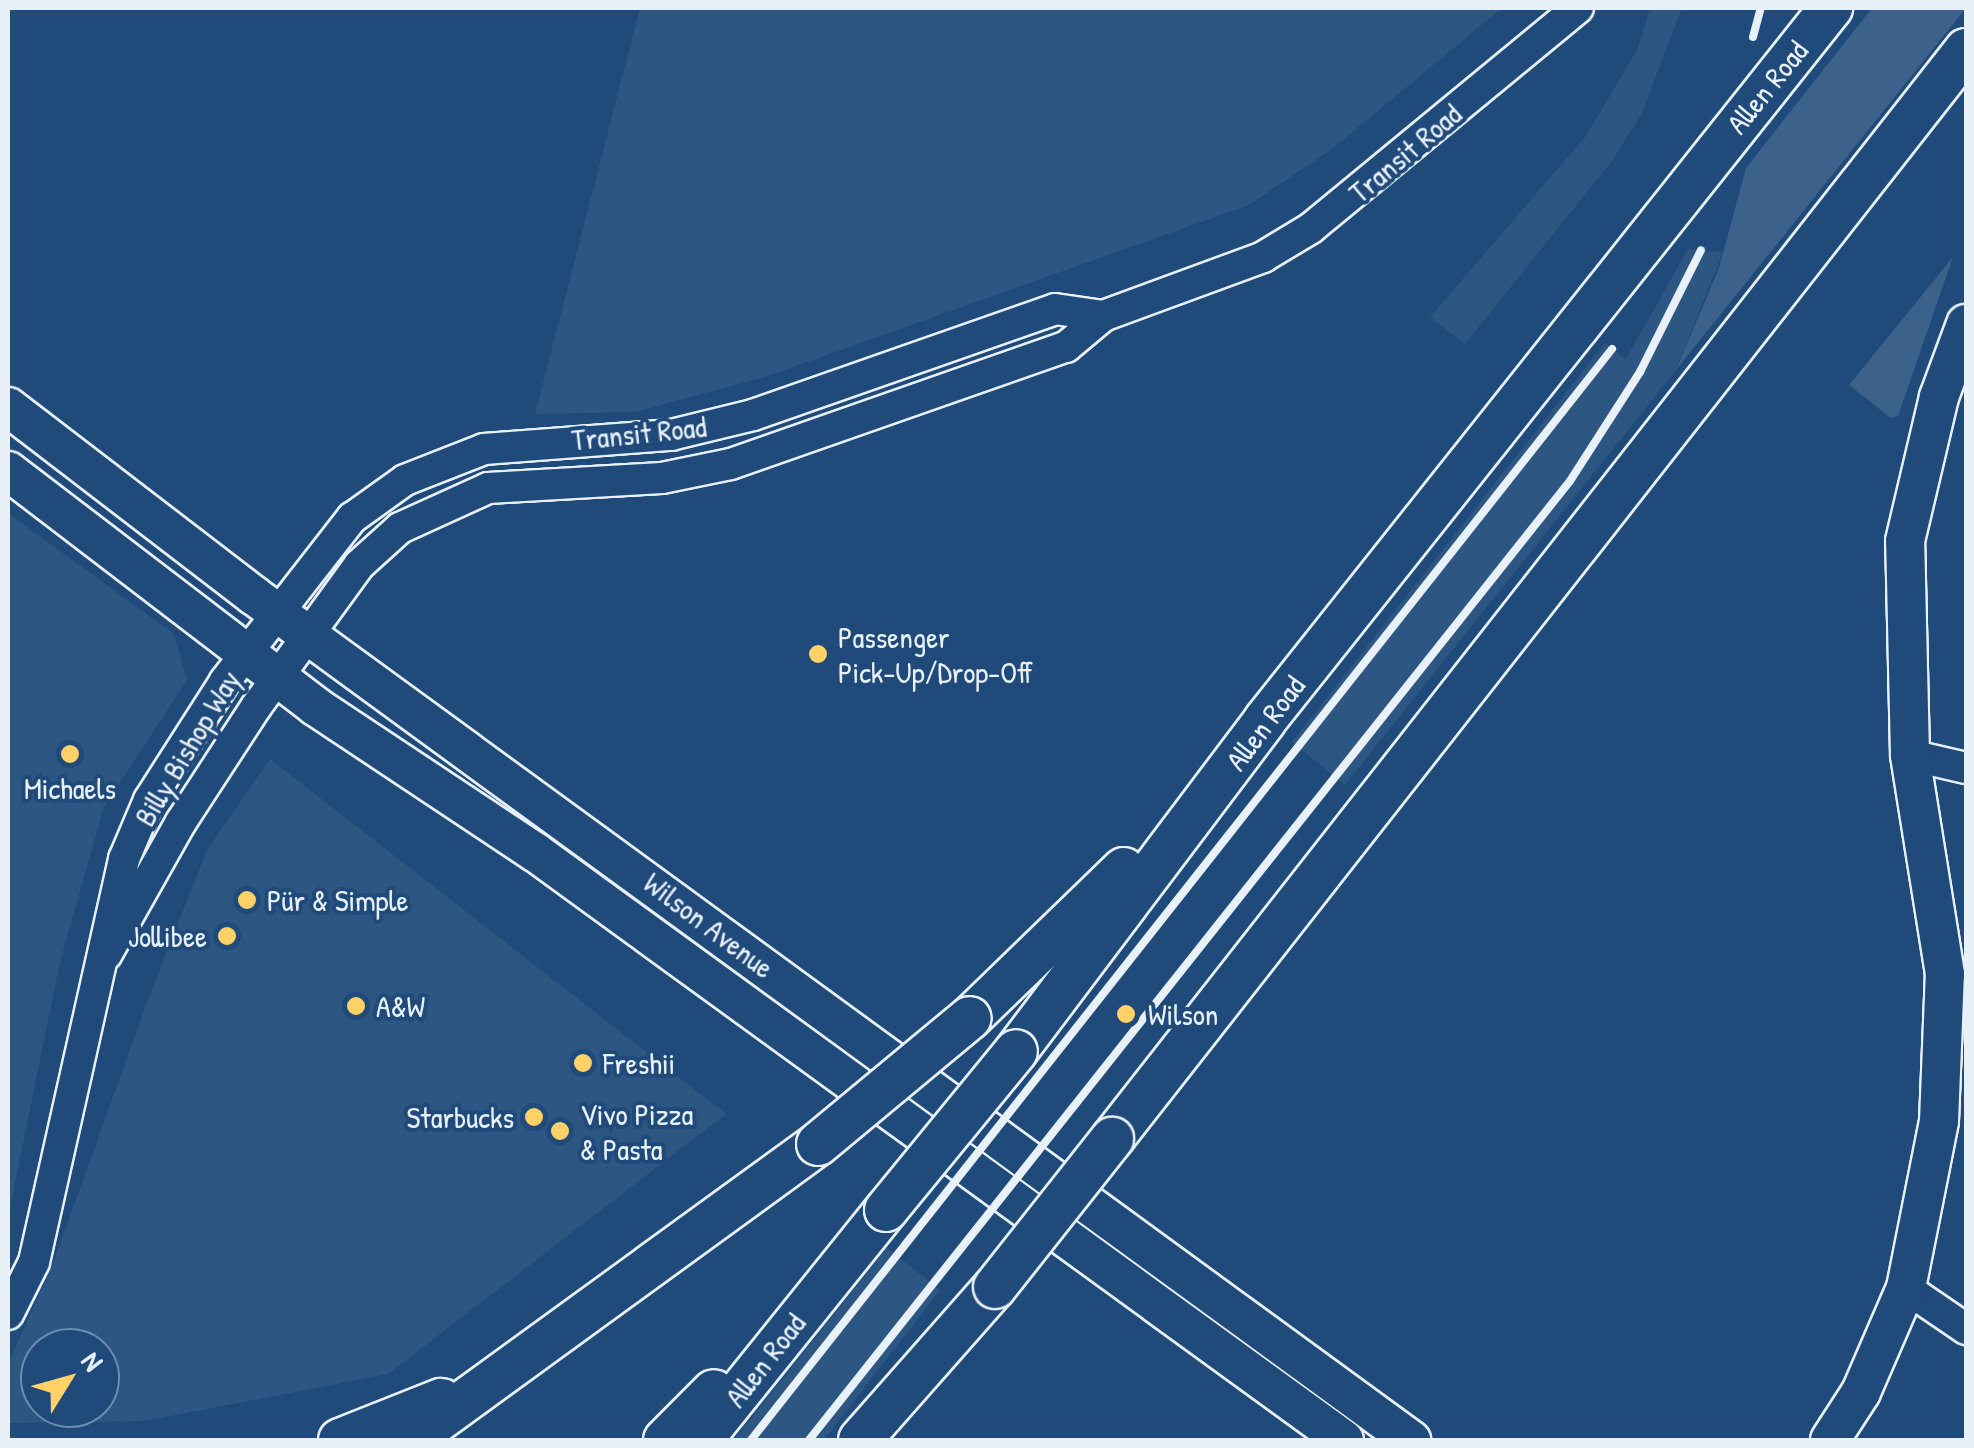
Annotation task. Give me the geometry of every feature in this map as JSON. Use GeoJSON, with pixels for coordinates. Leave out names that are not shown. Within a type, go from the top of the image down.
{"type":"FeatureCollection","features":[{"type":"Feature","properties":{"kind":"highway","name":"Allen Road"},"geometry":{"type":"LineString","coordinates":[[701,1440],[1016,1050],[1265,720],[1831,8]]}},
{"type":"Feature","properties":{"kind":"highway"},"geometry":{"type":"LineString","coordinates":[[860,1440],[995,1287],[1112,1140],[1966,50]]}},
{"type":"Feature","properties":{"kind":"highway"},"geometry":{"type":"LineString","coordinates":[[1814,246],[1966,84]]}},
{"type":"Feature","properties":{"kind":"highway"},"geometry":{"type":"LineString","coordinates":[[411,1440],[818,1144],[970,1018],[1094,904],[1265,720]]}},
{"type":"Feature","properties":{"kind":"highway"},"geometry":{"type":"LineString","coordinates":[[890,1440],[995,1287]]}},
{"type":"Feature","properties":{"kind":"highway"},"geometry":{"type":"LineString","coordinates":[[665,1440],[820,1291]]}},
{"type":"Feature","properties":{"kind":"highway"},"geometry":{"type":"LineString","coordinates":[[340,1440],[431,1405],[525,1354]]}},
{"type":"Feature","properties":{"kind":"main road"},"geometry":{"type":"LineString","coordinates":[[1830,1440],[1862,1392],[1906,1288],[1938,1121],[1945,974],[1910,755],[1905,541],[1940,396],[1966,324]]}},
{"type":"Feature","properties":{"kind":"main road","name":"Wilson Avenue"},"geometry":{"type":"LineString","coordinates":[[8,407],[277,610],[1411,1440]]}},
{"type":"Feature","properties":{"kind":"main road","name":"Wilson Avenue"},"geometry":{"type":"LineString","coordinates":[[8,472],[278,676],[535,852],[1344,1440]]}},
{"type":"Feature","properties":{"kind":"street","name":"Transit Road"},"geometry":{"type":"LineString","coordinates":[[310,632],[380,544],[450,500],[488,488],[662,478],[741,461],[1066,347],[1103,316],[1246,264],[1311,228],[1578,8]]}},
{"type":"Feature","properties":{"kind":"street","name":"Transit Road"},"geometry":{"type":"LineString","coordinates":[[277,610],[352,518],[444,461],[520,443],[690,431],[1055,309],[1103,316]]}},
{"type":"Feature","properties":{"kind":"street","name":"Billy Bishop Way"},"geometry":{"type":"LineString","coordinates":[[8,1314],[34,1262],[106,955],[124,859],[149,800],[277,610]]}},
{"type":"Feature","properties":{"kind":"street","name":"Billy Bishop Way"},"geometry":{"type":"LineString","coordinates":[[106,955],[181,822],[310,632]]}},
{"type":"Feature","properties":{"kind":"street"},"geometry":{"type":"LineString","coordinates":[[1910,755],[1966,768]]}},
{"type":"Feature","properties":{"kind":"street"},"geometry":{"type":"LineString","coordinates":[[1906,1288],[1966,1329]]}},
{"type":"Feature","properties":{"kind":"shaded area"},"geometry":{"type":"Polygon","coordinates":[[[640,8],[1502,8],[1332,149],[1249,205],[765,377],[635,412],[535,414],[640,8]]]}},
{"type":"Feature","properties":{"kind":"shaded area"},"geometry":{"type":"Polygon","coordinates":[[[1650,8],[1682,8],[1641,115],[1612,161],[1465,344],[1430,317],[1586,136],[1638,48],[1650,8]]]}},
{"type":"Feature","properties":{"kind":"shaded area"},"geometry":{"type":"Polygon","coordinates":[[[1872,8],[1966,8],[1676,370],[1719,268],[1746,168],[1872,8]]]}},
{"type":"Feature","properties":{"kind":"shaded area"},"geometry":{"type":"Polygon","coordinates":[[[1688,249],[1723,252],[1676,370],[1345,785],[1292,742],[1605,343],[1626,359],[1688,249]]]}},
{"type":"Feature","properties":{"kind":"shaded area"},"geometry":{"type":"Polygon","coordinates":[[[1953,257],[1898,416],[1891,418],[1849,385],[1953,257]]]}},
{"type":"Feature","properties":{"kind":"shaded area"},"geometry":{"type":"Polygon","coordinates":[[[8,513],[174,634],[187,680],[104,807],[60,962],[8,1217],[8,513]]]}},
{"type":"Feature","properties":{"kind":"shaded area"},"geometry":{"type":"Polygon","coordinates":[[[270,759],[726,1114],[388,1374],[145,1421],[120,1421],[120,1328],[24,1328],[51,1269],[153,986],[207,850],[270,759]]]}},
{"type":"Feature","properties":{"kind":"shaded area"},"geometry":{"type":"Polygon","coordinates":[[[887,1248],[940,1290],[824,1440],[734,1440],[887,1248]]]}},
{"type":"Feature","properties":{"kind":"shaded area"},"geometry":{"type":"Polygon","coordinates":[[[20,1337],[20,1423],[8,1423],[8,1363],[20,1337]]]}},
{"type":"Feature","properties":{"kind":"railway"},"geometry":{"type":"LineString","coordinates":[[1753,37],[1761,8]]}},
{"type":"Feature","properties":{"kind":"railway"},"geometry":{"type":"LineString","coordinates":[[809,1440],[1570,481],[1640,372],[1701,250]]}},
{"type":"Feature","properties":{"kind":"railway"},"geometry":{"type":"LineString","coordinates":[[751,1440],[1612,349]]}},
{"type":"Feature","properties":{"kind":"place","name":"Passenger Pick-Up/Drop-Off"},"geometry":{"type":"Point","coordinates":[818,654]}},
{"type":"Feature","properties":{"kind":"place","name":"Michaels"},"geometry":{"type":"Point","coordinates":[70,754]}},
{"type":"Feature","properties":{"kind":"place","name":"Pür & Simple"},"geometry":{"type":"Point","coordinates":[247,900]}},
{"type":"Feature","properties":{"kind":"place","name":"Jollibee"},"geometry":{"type":"Point","coordinates":[227,936]}},
{"type":"Feature","properties":{"kind":"place","name":"A&W"},"geometry":{"type":"Point","coordinates":[356,1006]}},
{"type":"Feature","properties":{"kind":"place","name":"Wilson"},"geometry":{"type":"Point","coordinates":[1126,1014]}},
{"type":"Feature","properties":{"kind":"place","name":"Freshii"},"geometry":{"type":"Point","coordinates":[583,1063]}},
{"type":"Feature","properties":{"kind":"place","name":"Starbucks"},"geometry":{"type":"Point","coordinates":[534,1117]}},
{"type":"Feature","properties":{"kind":"place","name":"Vivo Pizza & Pasta"},"geometry":{"type":"Point","coordinates":[560,1131]}}]}
